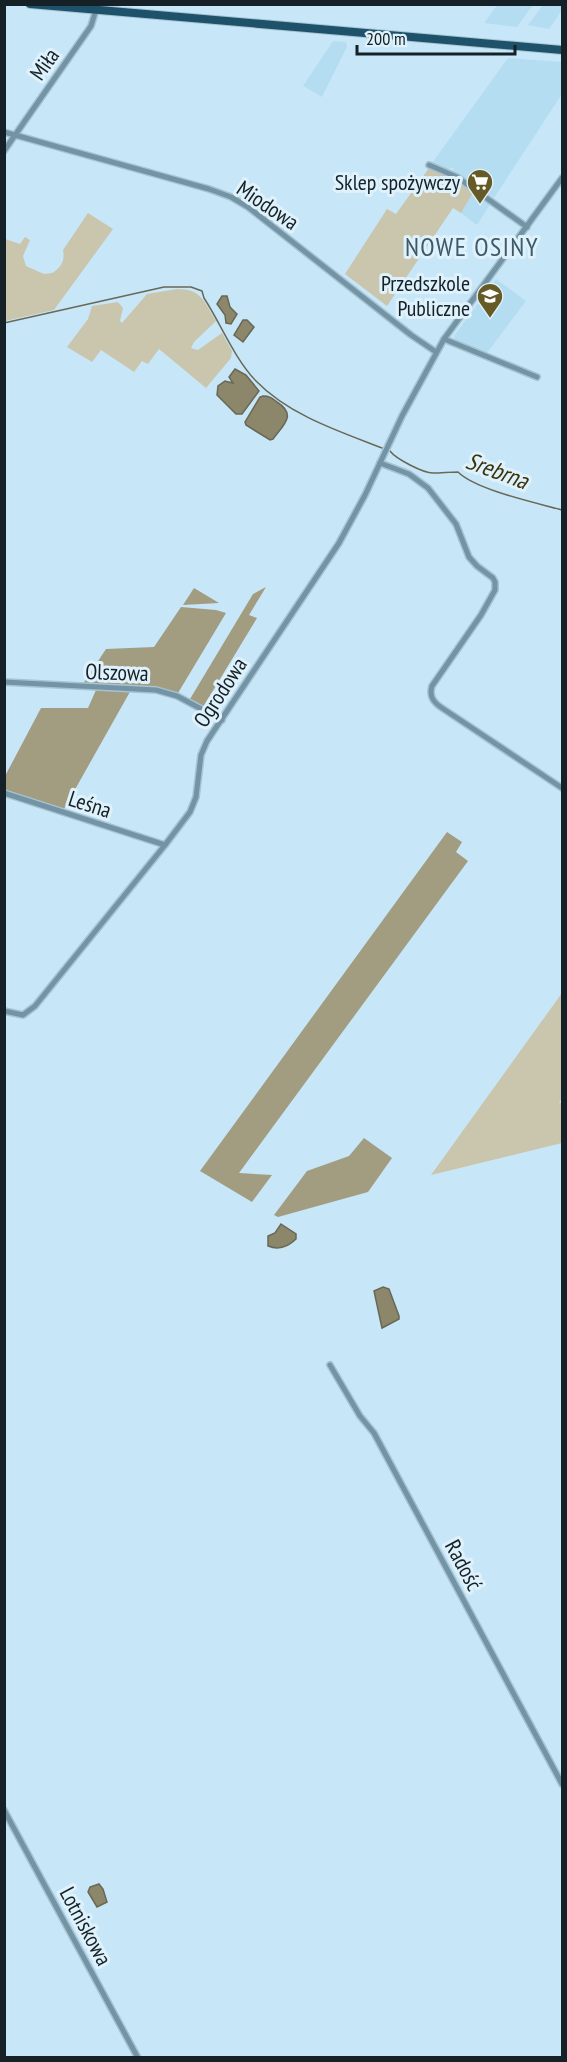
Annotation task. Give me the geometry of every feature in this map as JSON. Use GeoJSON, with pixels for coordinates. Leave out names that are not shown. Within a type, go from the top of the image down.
{"type":"FeatureCollection","features":[{"type":"Feature","properties":{"kind":"main road"},"geometry":{"type":"LineString","coordinates":[[30,4],[562,50]]}},
{"type":"Feature","properties":{"kind":"street","name":"Miła"},"geometry":{"type":"LineString","coordinates":[[4,152],[102,9]]}},
{"type":"Feature","properties":{"kind":"street","name":"Miodowa"},"geometry":{"type":"LineString","coordinates":[[4,132],[231,197],[248,207],[411,335],[436,352]]}},
{"type":"Feature","properties":{"kind":"street"},"geometry":{"type":"LineString","coordinates":[[429,165],[457,177],[527,227]]}},
{"type":"Feature","properties":{"kind":"street","name":"Ogrodowa"},"geometry":{"type":"LineString","coordinates":[[4,1011],[20,1015],[31,1010],[187,817],[195,801],[201,755],[207,741],[339,543],[444,339],[562,178]]}},
{"type":"Feature","properties":{"kind":"street"},"geometry":{"type":"LineString","coordinates":[[444,339],[537,377]]}},
{"type":"Feature","properties":{"kind":"street"},"geometry":{"type":"LineString","coordinates":[[380,463],[409,474],[428,488],[456,524],[470,559],[495,582],[495,590],[481,615],[432,686],[433,700],[562,788]]}},
{"type":"Feature","properties":{"kind":"street","name":"Olszowa"},"geometry":{"type":"LineString","coordinates":[[4,682],[156,690],[177,696],[222,720]]}},
{"type":"Feature","properties":{"kind":"street","name":"Leśna"},"geometry":{"type":"LineString","coordinates":[[4,793],[165,845]]}},
{"type":"Feature","properties":{"kind":"street","name":"Radość"},"geometry":{"type":"LineString","coordinates":[[330,1365],[360,1416],[374,1433],[562,1784]]}},
{"type":"Feature","properties":{"kind":"street","name":"Lotniskowa"},"geometry":{"type":"LineString","coordinates":[[4,1810],[138,2058]]}},
{"type":"Feature","properties":{"kind":"shaded area"},"geometry":{"type":"Polygon","coordinates":[[[497,5],[533,5],[517,27],[484,23],[497,5]]]}},
{"type":"Feature","properties":{"kind":"shaded area"},"geometry":{"type":"Polygon","coordinates":[[[543,5],[562,5],[562,10],[549,29],[528,25],[543,5]]]}},
{"type":"Feature","properties":{"kind":"shaded area"},"geometry":{"type":"Polygon","coordinates":[[[333,41],[346,42],[347,47],[322,97],[303,86],[333,41]]]}},
{"type":"Feature","properties":{"kind":"shaded area"},"geometry":{"type":"Polygon","coordinates":[[[508,58],[562,62],[562,94],[494,198],[482,189],[482,185],[476,185],[454,173],[453,168],[447,169],[432,163],[508,58]]]}},
{"type":"Feature","properties":{"kind":"shaded area"},"geometry":{"type":"Polygon","coordinates":[[[429,168],[451,177],[474,191],[461,213],[453,208],[387,306],[345,274],[387,209],[396,214],[429,168]]]}},
{"type":"Feature","properties":{"kind":"shaded area"},"geometry":{"type":"Polygon","coordinates":[[[474,191],[491,203],[477,225],[461,213],[474,191]]]}},
{"type":"Feature","properties":{"kind":"shaded area"},"geometry":{"type":"Polygon","coordinates":[[[88,213],[113,229],[54,310],[5,321],[5,239],[20,244],[25,237],[30,240],[23,256],[26,266],[44,274],[52,273],[60,266],[64,257],[63,250],[88,213]]]}},
{"type":"Feature","properties":{"kind":"shaded area","name":"Przedszkole Publiczne"},"geometry":{"type":"Polygon","coordinates":[[[496,279],[526,301],[487,353],[456,340],[454,336],[496,279]]]}},
{"type":"Feature","properties":{"kind":"shaded area"},"geometry":{"type":"Polygon","coordinates":[[[177,289],[197,294],[216,321],[194,342],[191,348],[198,350],[222,333],[232,351],[231,358],[206,388],[159,349],[148,364],[142,361],[134,372],[101,350],[92,362],[67,347],[88,319],[92,306],[118,302],[123,308],[120,321],[122,323],[147,294],[177,289]]]}},
{"type":"Feature","properties":{"kind":"shaded area"},"geometry":{"type":"Polygon","coordinates":[[[222,296],[227,296],[230,307],[237,314],[231,324],[226,323],[225,315],[217,304],[222,296]]]}},
{"type":"Feature","properties":{"kind":"shaded area"},"geometry":{"type":"Polygon","coordinates":[[[243,320],[247,320],[254,327],[243,342],[234,335],[243,320]]]}},
{"type":"Feature","properties":{"kind":"shaded area"},"geometry":{"type":"Polygon","coordinates":[[[235,369],[246,375],[259,391],[242,414],[236,414],[217,395],[218,386],[225,381],[233,383],[229,377],[235,369]]]}},
{"type":"Feature","properties":{"kind":"shaded area"},"geometry":{"type":"Polygon","coordinates":[[[260,397],[271,398],[283,407],[287,415],[287,420],[270,440],[246,425],[245,422],[260,397]]]}},
{"type":"Feature","properties":{"kind":"shaded area"},"geometry":{"type":"Polygon","coordinates":[[[266,587],[249,615],[257,618],[203,707],[190,699],[253,594],[266,587]]]}},
{"type":"Feature","properties":{"kind":"shaded area"},"geometry":{"type":"Polygon","coordinates":[[[194,588],[219,603],[183,605],[194,588]]]}},
{"type":"Feature","properties":{"kind":"shaded area"},"geometry":{"type":"Polygon","coordinates":[[[181,607],[226,613],[178,693],[129,685],[83,684],[106,649],[154,647],[181,607]]]}},
{"type":"Feature","properties":{"kind":"shaded area"},"geometry":{"type":"Polygon","coordinates":[[[96,690],[131,690],[64,809],[5,790],[4,778],[41,708],[88,708],[96,690]]]}},
{"type":"Feature","properties":{"kind":"shaded area"},"geometry":{"type":"Polygon","coordinates":[[[447,832],[462,842],[456,852],[468,861],[239,1173],[272,1175],[252,1202],[200,1171],[447,832]]]}},
{"type":"Feature","properties":{"kind":"shaded area"},"geometry":{"type":"Polygon","coordinates":[[[562,993],[562,1098],[559,1103],[562,1103],[562,1143],[431,1175],[562,993]]]}},
{"type":"Feature","properties":{"kind":"shaded area"},"geometry":{"type":"Polygon","coordinates":[[[364,1138],[392,1158],[368,1192],[278,1217],[274,1215],[307,1171],[349,1156],[364,1138]]]}},
{"type":"Feature","properties":{"kind":"shaded area"},"geometry":{"type":"Polygon","coordinates":[[[281,1224],[296,1234],[296,1239],[283,1247],[268,1246],[268,1236],[275,1233],[281,1224]]]}},
{"type":"Feature","properties":{"kind":"shaded area"},"geometry":{"type":"Polygon","coordinates":[[[383,1287],[389,1289],[399,1319],[382,1328],[374,1291],[383,1287]]]}},
{"type":"Feature","properties":{"kind":"shaded area"},"geometry":{"type":"Polygon","coordinates":[[[99,1884],[107,1902],[97,1907],[88,1892],[90,1887],[99,1884]]]}},
{"type":"Feature","properties":{"kind":"waterway"},"geometry":{"type":"LineString","coordinates":[[4,323],[164,287],[191,287],[202,291],[241,362],[269,393],[315,421],[382,448]]}},
{"type":"Feature","properties":{"kind":"waterway","name":"Srebrna"},"geometry":{"type":"LineString","coordinates":[[390,451],[423,471],[458,472],[478,485],[562,510]]}},
{"type":"Feature","properties":{"kind":"place","name":"Sklep spożywczy"},"geometry":{"type":"Point","coordinates":[480,205]}},
{"type":"Feature","properties":{"kind":"place","name":"Przedszkole Publiczne"},"geometry":{"type":"Point","coordinates":[490,319]}},
{"type":"Feature","properties":{"kind":"district","name":"NOWE OSINY"},"geometry":{"type":"Point","coordinates":[472,247]}}]}
